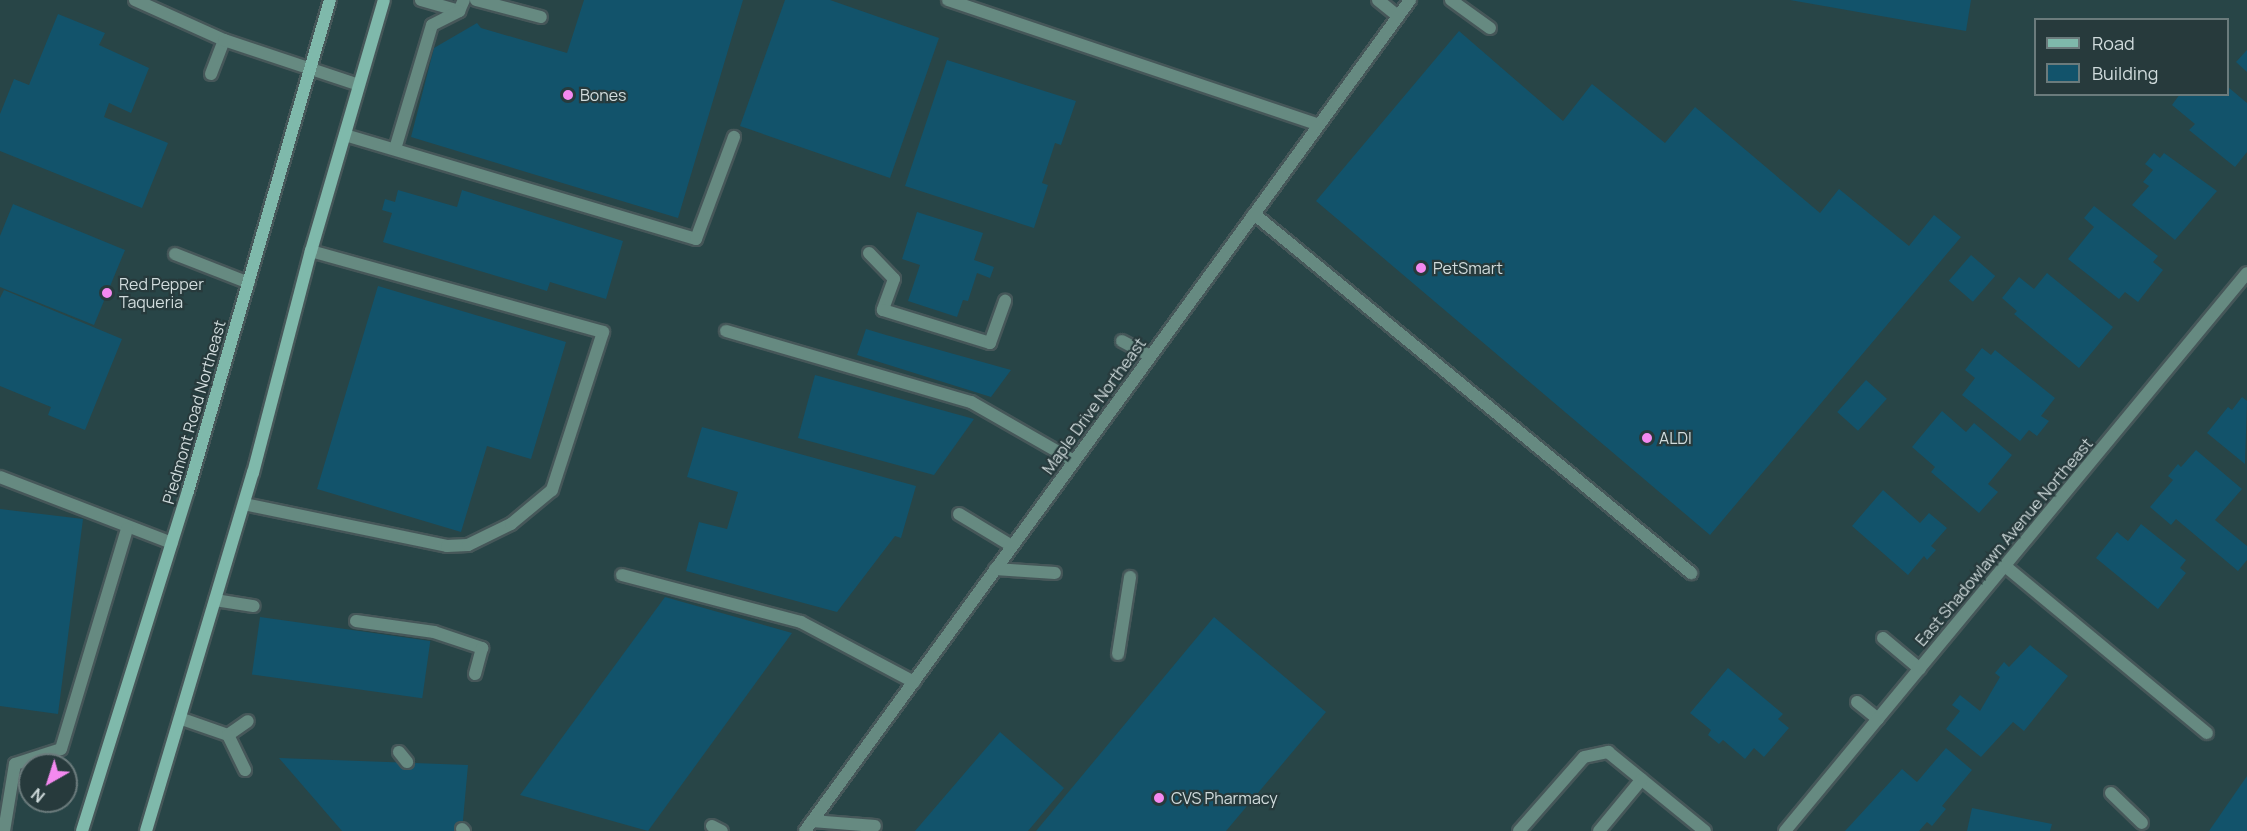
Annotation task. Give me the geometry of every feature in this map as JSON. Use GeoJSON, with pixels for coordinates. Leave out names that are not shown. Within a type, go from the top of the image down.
{"type":"FeatureCollection","features":[{"type":"Feature","properties":{"kind":"main road","name":"Piedmont Road Northeast"},"geometry":{"type":"LineString","coordinates":[[82,831],[172,543],[330,0]]}},
{"type":"Feature","properties":{"kind":"main road"},"geometry":{"type":"LineString","coordinates":[[146,831],[182,719],[244,504],[311,251],[384,0]]}},
{"type":"Feature","properties":{"kind":"street"},"geometry":{"type":"LineString","coordinates":[[135,0],[159,5],[224,40],[309,71],[359,85]]}},
{"type":"Feature","properties":{"kind":"street"},"geometry":{"type":"LineString","coordinates":[[421,0],[462,6]]}},
{"type":"Feature","properties":{"kind":"street"},"geometry":{"type":"LineString","coordinates":[[476,0],[541,17]]}},
{"type":"Feature","properties":{"kind":"street"},"geometry":{"type":"LineString","coordinates":[[948,0],[1319,125]]}},
{"type":"Feature","properties":{"kind":"street"},"geometry":{"type":"LineString","coordinates":[[1378,0],[1398,16]]}},
{"type":"Feature","properties":{"kind":"street","name":"Maple Drive Northeast"},"geometry":{"type":"LineString","coordinates":[[808,826],[1410,0]]}},
{"type":"Feature","properties":{"kind":"street"},"geometry":{"type":"LineString","coordinates":[[1451,0],[1490,28]]}},
{"type":"Feature","properties":{"kind":"street"},"geometry":{"type":"LineString","coordinates":[[395,149],[432,26],[462,6]]}},
{"type":"Feature","properties":{"kind":"street"},"geometry":{"type":"LineString","coordinates":[[211,74],[224,40]]}},
{"type":"Feature","properties":{"kind":"street"},"geometry":{"type":"LineString","coordinates":[[345,135],[696,238],[734,137]]}},
{"type":"Feature","properties":{"kind":"street"},"geometry":{"type":"LineString","coordinates":[[1254,214],[1690,573]]}},
{"type":"Feature","properties":{"kind":"street"},"geometry":{"type":"LineString","coordinates":[[244,504],[447,546],[468,545],[511,524],[552,490],[603,332],[311,251]]}},
{"type":"Feature","properties":{"kind":"street"},"geometry":{"type":"LineString","coordinates":[[869,253],[894,279],[883,310],[990,343],[1005,301]]}},
{"type":"Feature","properties":{"kind":"street"},"geometry":{"type":"LineString","coordinates":[[175,254],[249,283]]}},
{"type":"Feature","properties":{"kind":"street","name":"East Shadowlawn Avenue Northeast"},"geometry":{"type":"LineString","coordinates":[[1785,831],[2247,273]]}},
{"type":"Feature","properties":{"kind":"street"},"geometry":{"type":"LineString","coordinates":[[726,331],[970,402],[1074,461]]}},
{"type":"Feature","properties":{"kind":"street"},"geometry":{"type":"LineString","coordinates":[[1122,341],[1150,356]]}},
{"type":"Feature","properties":{"kind":"street"},"geometry":{"type":"LineString","coordinates":[[0,477],[127,529],[172,543]]}},
{"type":"Feature","properties":{"kind":"street"},"geometry":{"type":"LineString","coordinates":[[959,514],[1012,546]]}},
{"type":"Feature","properties":{"kind":"street"},"geometry":{"type":"LineString","coordinates":[[4,831],[15,764],[61,749],[127,529]]}},
{"type":"Feature","properties":{"kind":"street"},"geometry":{"type":"LineString","coordinates":[[2005,566],[2207,733]]}},
{"type":"Feature","properties":{"kind":"street"},"geometry":{"type":"LineString","coordinates":[[995,569],[1054,573]]}},
{"type":"Feature","properties":{"kind":"street"},"geometry":{"type":"LineString","coordinates":[[622,575],[801,622],[914,682]]}},
{"type":"Feature","properties":{"kind":"street"},"geometry":{"type":"LineString","coordinates":[[1118,654],[1130,577]]}},
{"type":"Feature","properties":{"kind":"street"},"geometry":{"type":"LineString","coordinates":[[215,600],[254,606]]}},
{"type":"Feature","properties":{"kind":"street"},"geometry":{"type":"LineString","coordinates":[[356,621],[434,632],[482,648],[475,674]]}},
{"type":"Feature","properties":{"kind":"street"},"geometry":{"type":"LineString","coordinates":[[1883,638],[1920,669]]}},
{"type":"Feature","properties":{"kind":"street"},"geometry":{"type":"LineString","coordinates":[[1857,702],[1878,719]]}},
{"type":"Feature","properties":{"kind":"street"},"geometry":{"type":"LineString","coordinates":[[182,719],[228,735],[245,770]]}},
{"type":"Feature","properties":{"kind":"street"},"geometry":{"type":"LineString","coordinates":[[228,735],[248,721]]}},
{"type":"Feature","properties":{"kind":"street"},"geometry":{"type":"LineString","coordinates":[[1519,831],[1584,757],[1608,752],[1705,831]]}},
{"type":"Feature","properties":{"kind":"street"},"geometry":{"type":"LineString","coordinates":[[1599,831],[1642,779]]}},
{"type":"Feature","properties":{"kind":"street"},"geometry":{"type":"LineString","coordinates":[[2111,793],[2142,823]]}},
{"type":"Feature","properties":{"kind":"street"},"geometry":{"type":"LineString","coordinates":[[808,826],[874,826]]}},
{"type":"Feature","properties":{"kind":"shaded area"},"geometry":{"type":"Polygon","coordinates":[[[0,0],[2247,0],[2247,831],[0,831],[0,0]]]}},
{"type":"Feature","properties":{"kind":"building","name":"Bones"},"geometry":{"type":"Polygon","coordinates":[[[584,0],[743,0],[678,218],[411,137],[434,48],[477,23],[481,28],[567,53],[584,0]]]}},
{"type":"Feature","properties":{"kind":"building"},"geometry":{"type":"Polygon","coordinates":[[[785,0],[830,0],[939,38],[890,178],[740,126],[785,0]]]}},
{"type":"Feature","properties":{"kind":"building"},"geometry":{"type":"Polygon","coordinates":[[[1790,0],[1971,0],[1966,31],[1790,0]]]}},
{"type":"Feature","properties":{"kind":"building"},"geometry":{"type":"Polygon","coordinates":[[[58,14],[105,33],[99,45],[149,68],[131,113],[109,103],[104,117],[168,143],[142,208],[0,151],[0,114],[14,79],[29,85],[58,14]]]}},
{"type":"Feature","properties":{"kind":"building"},"geometry":{"type":"Polygon","coordinates":[[[1459,31],[1563,121],[1592,84],[1665,143],[1695,107],[1820,213],[1839,189],[1909,246],[1934,215],[1961,237],[1710,535],[1316,201],[1459,31]]]}},
{"type":"Feature","properties":{"kind":"building"},"geometry":{"type":"Polygon","coordinates":[[[2247,50],[2247,72],[2236,62],[2247,50]]]}},
{"type":"Feature","properties":{"kind":"building"},"geometry":{"type":"Polygon","coordinates":[[[947,60],[1076,101],[1061,145],[1055,143],[1042,183],[1048,185],[1034,228],[905,186],[947,60]]]}},
{"type":"Feature","properties":{"kind":"building"},"geometry":{"type":"Polygon","coordinates":[[[2229,88],[2247,103],[2247,152],[2235,167],[2189,130],[2195,124],[2172,105],[2179,96],[2229,96],[2229,88]]]}},
{"type":"Feature","properties":{"kind":"building"},"geometry":{"type":"Polygon","coordinates":[[[2154,153],[2160,158],[2164,153],[2217,191],[2175,240],[2132,205],[2149,186],[2143,182],[2153,170],[2145,164],[2154,153]]]}},
{"type":"Feature","properties":{"kind":"building"},"geometry":{"type":"Polygon","coordinates":[[[398,190],[457,207],[462,190],[623,241],[606,299],[550,282],[547,291],[383,242],[392,213],[382,210],[385,199],[395,202],[398,190]]]}},
{"type":"Feature","properties":{"kind":"building"},"geometry":{"type":"Polygon","coordinates":[[[13,204],[125,250],[94,325],[0,287],[0,236],[13,204]]]}},
{"type":"Feature","properties":{"kind":"building"},"geometry":{"type":"Polygon","coordinates":[[[2094,206],[2158,256],[2153,262],[2163,270],[2138,302],[2125,292],[2119,299],[2068,259],[2094,227],[2084,218],[2094,206]]]}},
{"type":"Feature","properties":{"kind":"building"},"geometry":{"type":"Polygon","coordinates":[[[917,212],[983,233],[974,260],[994,267],[990,278],[977,273],[968,301],[963,300],[957,317],[908,301],[920,265],[902,259],[917,212]]]}},
{"type":"Feature","properties":{"kind":"building"},"geometry":{"type":"Polygon","coordinates":[[[1971,255],[1995,276],[1973,302],[1949,281],[1971,255]]]}},
{"type":"Feature","properties":{"kind":"building"},"geometry":{"type":"Polygon","coordinates":[[[2047,273],[2113,327],[2079,368],[2014,314],[2017,311],[2002,298],[2019,277],[2034,289],[2047,273]]]}},
{"type":"Feature","properties":{"kind":"building"},"geometry":{"type":"Polygon","coordinates":[[[378,286],[566,342],[531,459],[487,446],[461,532],[317,489],[378,286]]]}},
{"type":"Feature","properties":{"kind":"building"},"geometry":{"type":"Polygon","coordinates":[[[4,290],[122,339],[85,430],[48,415],[51,407],[0,386],[0,298],[4,290]]]}},
{"type":"Feature","properties":{"kind":"building"},"geometry":{"type":"Polygon","coordinates":[[[866,329],[1011,370],[991,397],[857,355],[866,329]]]}},
{"type":"Feature","properties":{"kind":"building"},"geometry":{"type":"Polygon","coordinates":[[[1982,348],[1991,355],[1995,350],[2055,398],[2041,416],[2049,421],[2037,436],[2029,430],[2020,441],[1962,395],[1975,378],[1965,370],[1982,348]]]}},
{"type":"Feature","properties":{"kind":"building"},"geometry":{"type":"Polygon","coordinates":[[[815,375],[974,419],[934,475],[798,438],[815,375]]]}},
{"type":"Feature","properties":{"kind":"building"},"geometry":{"type":"Polygon","coordinates":[[[1866,380],[1887,399],[1858,431],[1837,412],[1866,380]]]}},
{"type":"Feature","properties":{"kind":"building"},"geometry":{"type":"Polygon","coordinates":[[[2242,397],[2247,401],[2245,464],[2207,433],[2228,407],[2232,410],[2242,397]]]}},
{"type":"Feature","properties":{"kind":"building"},"geometry":{"type":"Polygon","coordinates":[[[1942,411],[1966,432],[1974,423],[2012,455],[1988,484],[1998,492],[1979,513],[1931,472],[1935,467],[1912,447],[1942,411]]]}},
{"type":"Feature","properties":{"kind":"building"},"geometry":{"type":"Polygon","coordinates":[[[702,427],[916,486],[901,538],[895,536],[837,612],[686,571],[699,522],[727,529],[738,492],[687,477],[702,427]]]}},
{"type":"Feature","properties":{"kind":"building"},"geometry":{"type":"Polygon","coordinates":[[[2196,450],[2242,489],[2215,520],[2247,546],[2247,560],[2238,571],[2176,519],[2171,525],[2150,507],[2173,480],[2168,476],[2178,464],[2181,467],[2196,450]]]}},
{"type":"Feature","properties":{"kind":"building"},"geometry":{"type":"Polygon","coordinates":[[[1883,490],[1920,523],[1929,513],[1947,528],[1931,546],[1936,550],[1927,560],[1924,556],[1908,575],[1852,526],[1883,490]]]}},
{"type":"Feature","properties":{"kind":"building"},"geometry":{"type":"Polygon","coordinates":[[[0,509],[83,519],[58,714],[0,706],[0,509]]]}},
{"type":"Feature","properties":{"kind":"building"},"geometry":{"type":"Polygon","coordinates":[[[2141,524],[2186,560],[2180,568],[2186,573],[2158,609],[2096,558],[2117,532],[2128,541],[2141,524]]]}},
{"type":"Feature","properties":{"kind":"building"},"geometry":{"type":"Polygon","coordinates":[[[665,597],[792,633],[648,831],[520,795],[665,597]]]}},
{"type":"Feature","properties":{"kind":"building"},"geometry":{"type":"Polygon","coordinates":[[[260,617],[430,641],[422,698],[252,674],[260,617]]]}},
{"type":"Feature","properties":{"kind":"building"},"geometry":{"type":"Polygon","coordinates":[[[1214,617],[1326,712],[1226,831],[1036,831],[1214,617]]]}},
{"type":"Feature","properties":{"kind":"building"},"geometry":{"type":"Polygon","coordinates":[[[2030,645],[2068,676],[2024,731],[2013,722],[1981,757],[1946,729],[1960,711],[1952,705],[1960,695],[1980,711],[2000,677],[1995,673],[2004,662],[2009,667],[2030,645]]]}},
{"type":"Feature","properties":{"kind":"building"},"geometry":{"type":"Polygon","coordinates":[[[1728,668],[1783,714],[1778,719],[1789,728],[1764,757],[1754,748],[1745,759],[1723,740],[1719,744],[1708,735],[1711,730],[1690,713],[1728,668]]]}},
{"type":"Feature","properties":{"kind":"building"},"geometry":{"type":"Polygon","coordinates":[[[1000,732],[1064,788],[1028,831],[915,831],[1000,732]]]}},
{"type":"Feature","properties":{"kind":"building"},"geometry":{"type":"Polygon","coordinates":[[[1946,748],[1972,770],[1942,806],[1946,809],[1932,826],[1927,822],[1919,831],[1845,831],[1902,769],[1917,782],[1946,748]]]}},
{"type":"Feature","properties":{"kind":"building"},"geometry":{"type":"Polygon","coordinates":[[[279,758],[468,765],[462,831],[342,831],[279,758]]]}},
{"type":"Feature","properties":{"kind":"building"},"geometry":{"type":"Polygon","coordinates":[[[2247,776],[2247,831],[2209,831],[2247,776]]]}},
{"type":"Feature","properties":{"kind":"building"},"geometry":{"type":"Polygon","coordinates":[[[1972,808],[2052,824],[2050,831],[1967,831],[1972,808]]]}},
{"type":"Feature","properties":{"kind":"place","name":"Bones"},"geometry":{"type":"Point","coordinates":[568,95]}},
{"type":"Feature","properties":{"kind":"place","name":"PetSmart"},"geometry":{"type":"Point","coordinates":[1421,268]}},
{"type":"Feature","properties":{"kind":"place","name":"Red Pepper Taqueria"},"geometry":{"type":"Point","coordinates":[107,293]}},
{"type":"Feature","properties":{"kind":"place","name":"ALDI"},"geometry":{"type":"Point","coordinates":[1647,438]}},
{"type":"Feature","properties":{"kind":"place","name":"CVS Pharmacy"},"geometry":{"type":"Point","coordinates":[1159,798]}}]}
